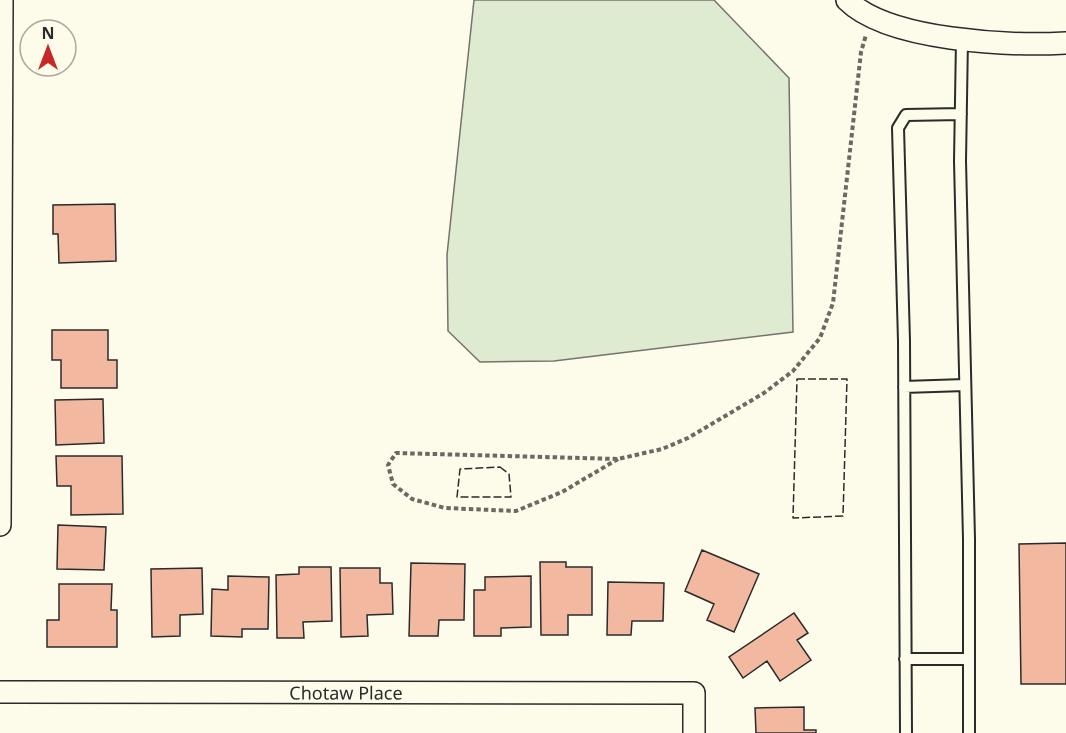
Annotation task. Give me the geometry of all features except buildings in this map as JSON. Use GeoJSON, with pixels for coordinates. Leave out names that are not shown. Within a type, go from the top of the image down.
{"type":"FeatureCollection","features":[{"type":"Feature","properties":{"kind":"street"},"geometry":{"type":"LineString","coordinates":[[0,525],[2,0]]}},
{"type":"Feature","properties":{"kind":"street"},"geometry":{"type":"LineString","coordinates":[[847,0],[870,17],[899,27],[962,39],[1037,44],[1066,43]]}},
{"type":"Feature","properties":{"kind":"street","name":"Chotaw Place"},"geometry":{"type":"LineString","coordinates":[[0,692],[694,693],[694,733]]}},
{"type":"Feature","properties":{"kind":"lane"},"geometry":{"type":"LineString","coordinates":[[962,39],[961,114],[969,539],[969,733]]}},
{"type":"Feature","properties":{"kind":"lane"},"geometry":{"type":"LineString","coordinates":[[906,733],[904,387],[898,128],[906,115],[961,114]]}},
{"type":"Feature","properties":{"kind":"lane"},"geometry":{"type":"LineString","coordinates":[[904,387],[965,385]]}},
{"type":"Feature","properties":{"kind":"lane"},"geometry":{"type":"LineString","coordinates":[[905,659],[969,659]]}},
{"type":"Feature","properties":{"kind":"path"},"geometry":{"type":"LineString","coordinates":[[618,459],[562,492],[516,511],[445,508],[412,499],[393,484],[388,465],[396,453],[618,459],[662,449],[688,438],[764,393],[793,371],[820,338],[833,303],[861,52],[870,17]]}},
{"type":"Feature","properties":{"kind":"green space"},"geometry":{"type":"Polygon","coordinates":[[[474,0],[714,0],[789,78],[793,332],[554,361],[480,362],[448,331],[447,255],[474,0]]]}},
{"type":"Feature","properties":{"kind":"fence"},"geometry":{"type":"LineString","coordinates":[[797,379],[847,379],[843,516],[793,518],[797,379]]}},
{"type":"Feature","properties":{"kind":"fence"},"geometry":{"type":"LineString","coordinates":[[500,467],[509,474],[511,497],[457,497],[460,469],[500,467]]}}]}
